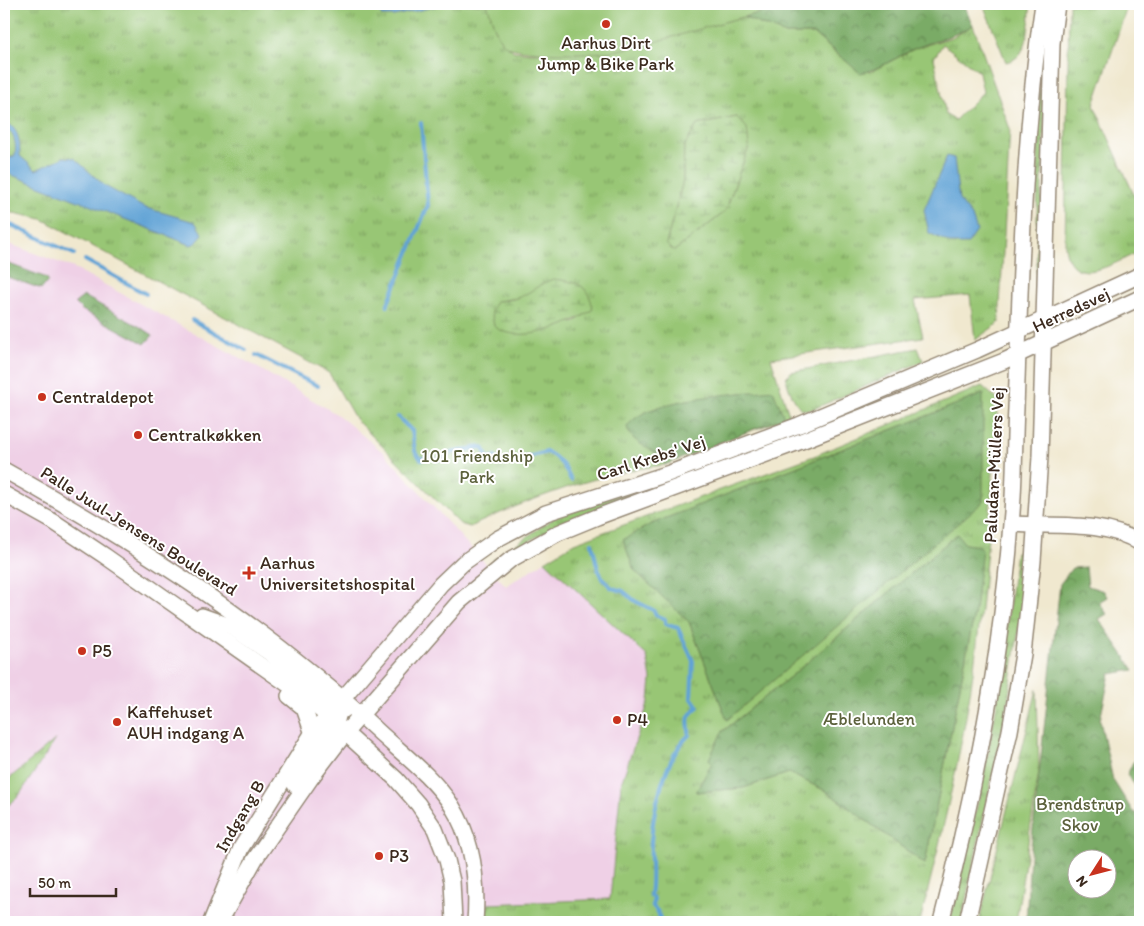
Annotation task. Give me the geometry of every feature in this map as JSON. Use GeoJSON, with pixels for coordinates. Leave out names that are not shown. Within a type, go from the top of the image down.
{"type":"FeatureCollection","features":[{"type":"Feature","properties":{"kind":"street","name":"Paludan-Müllers Vej"},"geometry":{"type":"LineString","coordinates":[[941,922],[979,761],[995,664],[1012,524],[1024,200],[1038,43],[1044,4]]}},
{"type":"Feature","properties":{"kind":"street"},"geometry":{"type":"LineString","coordinates":[[968,922],[1010,731],[1023,654],[1036,525],[1044,344],[1052,43],[1057,4]]}},
{"type":"Feature","properties":{"kind":"street","name":"Herredsvej"},"geometry":{"type":"LineString","coordinates":[[1044,318],[1140,275]]}},
{"type":"Feature","properties":{"kind":"street","name":"Herredsvej"},"geometry":{"type":"LineString","coordinates":[[1018,355],[1140,298]]}},
{"type":"Feature","properties":{"kind":"street","name":"Carl Krebs' Vej"},"geometry":{"type":"LineString","coordinates":[[338,714],[440,584],[463,563],[518,526],[546,513],[670,473],[771,436],[968,354],[1044,318]]}},
{"type":"Feature","properties":{"kind":"street","name":"Carl Krebs' Vej"},"geometry":{"type":"LineString","coordinates":[[338,714],[362,715],[459,602],[510,560],[530,548],[597,517],[796,443],[1018,355]]}},
{"type":"Feature","properties":{"kind":"street","name":"Palle Juul-Jensens Boulevard"},"geometry":{"type":"LineString","coordinates":[[4,470],[186,579],[259,630],[396,779],[418,804],[435,829],[447,860],[452,881],[454,922]]}},
{"type":"Feature","properties":{"kind":"street","name":"Palle Juul-Jensens Boulevard"},"geometry":{"type":"LineString","coordinates":[[4,494],[54,522],[183,609],[306,697],[338,714],[362,715],[431,780],[452,806],[465,835],[472,860],[477,891],[475,922]]}},
{"type":"Feature","properties":{"kind":"street"},"geometry":{"type":"LineString","coordinates":[[1012,524],[1109,530],[1125,535],[1140,543]]}},
{"type":"Feature","properties":{"kind":"street"},"geometry":{"type":"LineString","coordinates":[[183,609],[230,626],[268,652],[338,714],[284,802],[283,819],[255,859],[220,922]]}},
{"type":"Feature","properties":{"kind":"street"},"geometry":{"type":"LineString","coordinates":[[235,646],[304,708],[313,734]]}},
{"type":"Feature","properties":{"kind":"street","name":"Indgang B"},"geometry":{"type":"LineString","coordinates":[[211,922],[241,848],[313,734],[338,714]]}},
{"type":"Feature","properties":{"kind":"shaded area","name":"Aarhus Universitetshospital"},"geometry":{"type":"Polygon","coordinates":[[[4,242],[74,268],[253,365],[338,415],[384,453],[506,586],[545,561],[647,656],[651,679],[649,701],[621,784],[610,899],[487,904],[486,922],[4,922],[4,242]]]}},
{"type":"Feature","properties":{"kind":"green space","name":"101 Friendship Park"},"geometry":{"type":"Polygon","coordinates":[[[4,4],[487,4],[496,30],[513,51],[531,53],[612,51],[743,17],[785,34],[814,34],[839,56],[870,72],[916,48],[953,37],[973,25],[1010,129],[999,323],[975,340],[970,295],[915,300],[923,337],[771,358],[790,418],[664,458],[665,465],[617,473],[566,488],[515,507],[470,527],[460,524],[356,420],[329,373],[42,219],[4,211],[4,4]],[[943,44],[934,58],[946,115],[955,120],[983,92],[979,72],[943,44]],[[737,117],[697,125],[684,147],[683,181],[666,244],[674,251],[725,212],[749,146],[737,117]],[[544,283],[524,297],[497,301],[573,323],[593,309],[544,283]]]}},
{"type":"Feature","properties":{"kind":"green space","name":"Aarhus Dirt Jump & Bike Park"},"geometry":{"type":"Polygon","coordinates":[[[487,4],[793,4],[790,7],[745,16],[635,47],[604,52],[574,53],[524,51],[505,45],[496,32],[487,4]]]}},
{"type":"Feature","properties":{"kind":"green space"},"geometry":{"type":"Polygon","coordinates":[[[792,4],[963,4],[973,25],[916,48],[875,69],[860,73],[814,34],[785,34],[743,17],[792,4]]]}},
{"type":"Feature","properties":{"kind":"green space"},"geometry":{"type":"Polygon","coordinates":[[[983,4],[1031,4],[1027,39],[1020,54],[1014,59],[1006,62],[983,4]]]}},
{"type":"Feature","properties":{"kind":"green space"},"geometry":{"type":"Polygon","coordinates":[[[1069,4],[1128,4],[1094,105],[1140,208],[1140,251],[1096,270],[1085,271],[1076,268],[1069,260],[1065,246],[1069,4]]]}},
{"type":"Feature","properties":{"kind":"green space"},"geometry":{"type":"Polygon","coordinates":[[[1048,19],[1038,291],[1036,291],[1039,99],[1048,19]]]}},
{"type":"Feature","properties":{"kind":"green space"},"geometry":{"type":"Polygon","coordinates":[[[737,117],[747,128],[749,146],[725,212],[674,251],[666,244],[683,181],[684,147],[697,125],[737,117]]]}},
{"type":"Feature","properties":{"kind":"green space"},"geometry":{"type":"Polygon","coordinates":[[[4,262],[47,278],[48,281],[42,289],[4,276],[4,262]]]}},
{"type":"Feature","properties":{"kind":"green space"},"geometry":{"type":"Polygon","coordinates":[[[553,279],[569,281],[580,285],[588,294],[593,309],[572,322],[530,334],[504,332],[494,326],[491,309],[497,301],[522,296],[553,279]]]}},
{"type":"Feature","properties":{"kind":"green space"},"geometry":{"type":"Polygon","coordinates":[[[84,296],[153,335],[145,344],[82,310],[75,303],[84,296]]]}},
{"type":"Feature","properties":{"kind":"green space"},"geometry":{"type":"Polygon","coordinates":[[[918,348],[923,361],[811,410],[801,409],[793,398],[788,386],[786,377],[791,372],[918,348]]]}},
{"type":"Feature","properties":{"kind":"green space"},"geometry":{"type":"Polygon","coordinates":[[[982,386],[998,400],[985,567],[974,667],[957,763],[920,922],[486,922],[487,904],[610,899],[621,784],[649,701],[651,679],[647,656],[545,561],[574,543],[814,456],[982,386]],[[983,394],[651,524],[623,540],[689,622],[727,720],[983,394]],[[956,535],[795,673],[722,732],[712,763],[696,792],[743,788],[789,773],[826,791],[925,864],[975,610],[981,552],[979,546],[965,544],[956,535]]]}},
{"type":"Feature","properties":{"kind":"green space"},"geometry":{"type":"Polygon","coordinates":[[[773,390],[784,417],[665,465],[665,460],[633,438],[627,427],[637,417],[672,403],[773,390]]]}},
{"type":"Feature","properties":{"kind":"green space"},"geometry":{"type":"Polygon","coordinates":[[[983,394],[983,502],[727,720],[689,622],[634,570],[623,540],[651,524],[983,394]]]}},
{"type":"Feature","properties":{"kind":"green space"},"geometry":{"type":"Polygon","coordinates":[[[825,421],[809,431],[747,456],[572,519],[534,538],[495,561],[493,560],[560,514],[825,421]]]}},
{"type":"Feature","properties":{"kind":"green space","name":"Æblelunden"},"geometry":{"type":"Polygon","coordinates":[[[957,534],[965,544],[980,546],[982,549],[975,610],[925,864],[826,791],[789,773],[743,788],[696,792],[712,763],[709,759],[722,732],[795,673],[957,534]]]}},
{"type":"Feature","properties":{"kind":"green space"},"geometry":{"type":"Polygon","coordinates":[[[1016,552],[1027,552],[1022,608],[1007,708],[961,922],[950,922],[984,776],[998,698],[1016,552]]]}},
{"type":"Feature","properties":{"kind":"green space","name":"Brendstrup Skov"},"geometry":{"type":"Polygon","coordinates":[[[1086,567],[1088,586],[1104,591],[1107,597],[1099,602],[1107,614],[1099,619],[1134,670],[1110,674],[1100,720],[1113,780],[1133,812],[1140,815],[1140,922],[1026,922],[1030,855],[1060,584],[1072,568],[1086,567]]]}},
{"type":"Feature","properties":{"kind":"green space"},"geometry":{"type":"Polygon","coordinates":[[[1037,689],[1039,771],[1016,922],[979,922],[1037,689]]]}},
{"type":"Feature","properties":{"kind":"green space"},"geometry":{"type":"Polygon","coordinates":[[[56,739],[18,797],[4,809],[4,783],[56,739]]]}},
{"type":"Feature","properties":{"kind":"green space","name":"Brendstrup Skov"},"geometry":{"type":"Polygon","coordinates":[[[1140,758],[1140,792],[1127,775],[1133,762],[1140,758]]]}},
{"type":"Feature","properties":{"kind":"water"},"geometry":{"type":"Polygon","coordinates":[[[375,4],[446,4],[394,16],[382,16],[377,11],[375,4]]]}},
{"type":"Feature","properties":{"kind":"water"},"geometry":{"type":"Polygon","coordinates":[[[4,120],[13,127],[18,135],[20,156],[36,170],[64,157],[74,158],[105,186],[143,207],[195,222],[203,235],[196,243],[191,245],[4,172],[4,162],[15,155],[16,146],[14,138],[4,125],[4,120]]]}},
{"type":"Feature","properties":{"kind":"water"},"geometry":{"type":"Polygon","coordinates":[[[947,156],[954,158],[959,200],[972,216],[977,231],[968,244],[952,244],[929,233],[924,210],[947,156]]]}},
{"type":"Feature","properties":{"kind":"waterway"},"geometry":{"type":"LineString","coordinates":[[387,306],[428,205],[421,123]]}},
{"type":"Feature","properties":{"kind":"waterway"},"geometry":{"type":"LineString","coordinates":[[11,225],[74,254]]}},
{"type":"Feature","properties":{"kind":"waterway"},"geometry":{"type":"LineString","coordinates":[[85,260],[146,294]]}},
{"type":"Feature","properties":{"kind":"waterway"},"geometry":{"type":"LineString","coordinates":[[192,320],[246,350]]}},
{"type":"Feature","properties":{"kind":"waterway"},"geometry":{"type":"LineString","coordinates":[[256,355],[318,386]]}},
{"type":"Feature","properties":{"kind":"waterway"},"geometry":{"type":"LineString","coordinates":[[398,417],[412,431],[415,451],[421,459],[429,457],[437,460],[451,453],[480,447],[484,449],[487,458],[495,457],[501,464],[547,452],[562,464],[571,480]]}},
{"type":"Feature","properties":{"kind":"waterway"},"geometry":{"type":"LineString","coordinates":[[592,543],[598,570],[604,580],[612,588],[623,591],[635,601],[653,610],[657,616],[665,619],[665,624],[678,628],[693,661],[691,697],[698,707],[690,714],[688,720],[689,735],[673,757],[667,770],[654,814],[652,829],[650,895],[654,899],[652,905],[658,912],[661,922]]}},
{"type":"Feature","properties":{"kind":"place","name":"Aarhus Dirt Jump & Bike Park"},"geometry":{"type":"Point","coordinates":[606,24]}},
{"type":"Feature","properties":{"kind":"place","name":"Centraldepot"},"geometry":{"type":"Point","coordinates":[42,397]}},
{"type":"Feature","properties":{"kind":"place","name":"Centralkøkken"},"geometry":{"type":"Point","coordinates":[138,435]}},
{"type":"Feature","properties":{"kind":"place","name":"Aarhus Universitetshospital"},"geometry":{"type":"Point","coordinates":[249,573]}},
{"type":"Feature","properties":{"kind":"place","name":"P5"},"geometry":{"type":"Point","coordinates":[82,651]}},
{"type":"Feature","properties":{"kind":"place","name":"P4"},"geometry":{"type":"Point","coordinates":[617,720]}},
{"type":"Feature","properties":{"kind":"place","name":"Kaffehuset AUH indgang A"},"geometry":{"type":"Point","coordinates":[117,722]}},
{"type":"Feature","properties":{"kind":"place","name":"P3"},"geometry":{"type":"Point","coordinates":[379,856]}}]}
